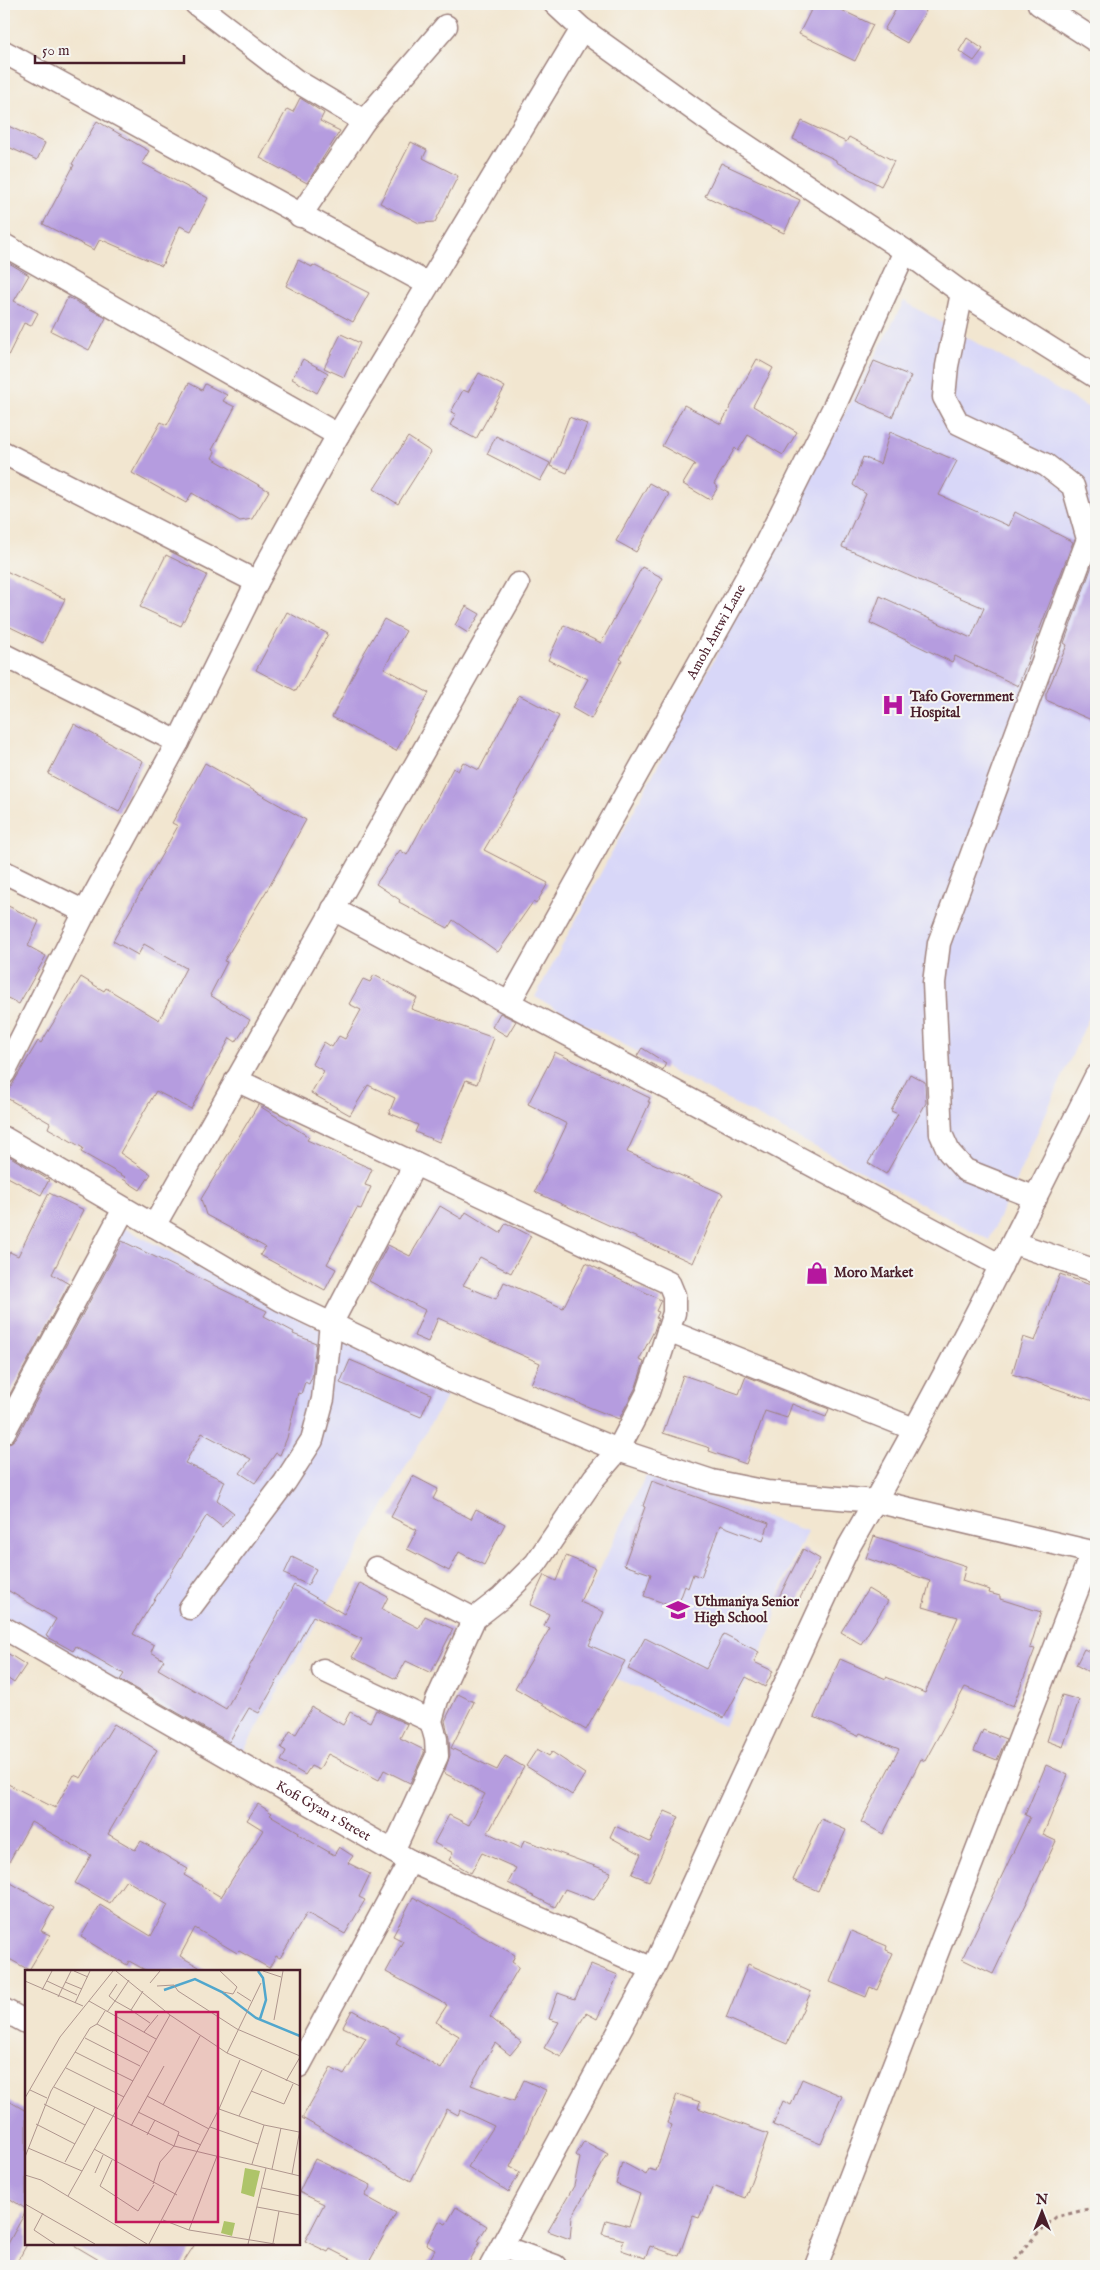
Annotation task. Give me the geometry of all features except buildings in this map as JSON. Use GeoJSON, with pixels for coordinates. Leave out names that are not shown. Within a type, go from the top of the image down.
{"type":"FeatureCollection","features":[{"type":"Feature","properties":{"kind":"street"},"geometry":{"type":"LineString","coordinates":[[196,4],[295,80],[364,122]]}},
{"type":"Feature","properties":{"kind":"street"},"geometry":{"type":"LineString","coordinates":[[555,4],[582,30],[714,124],[905,250],[962,293],[1096,377]]}},
{"type":"Feature","properties":{"kind":"street"},"geometry":{"type":"LineString","coordinates":[[1040,4],[1096,41]]}},
{"type":"Feature","properties":{"kind":"street"},"geometry":{"type":"LineString","coordinates":[[300,216],[364,122],[446,26]]}},
{"type":"Feature","properties":{"kind":"street"},"geometry":{"type":"LineString","coordinates":[[4,1073],[86,912],[178,742],[257,582],[338,434],[582,30]]}},
{"type":"Feature","properties":{"kind":"street"},"geometry":{"type":"LineString","coordinates":[[4,52],[300,216],[428,284]]}},
{"type":"Feature","properties":{"kind":"street"},"geometry":{"type":"LineString","coordinates":[[4,245],[338,434]]}},
{"type":"Feature","properties":{"kind":"street","name":"Amoh Antwi Lane"},"geometry":{"type":"LineString","coordinates":[[509,1003],[766,543],[835,405],[905,250]]}},
{"type":"Feature","properties":{"kind":"street"},"geometry":{"type":"LineString","coordinates":[[962,293],[947,366],[944,397],[958,423],[1046,465],[1073,486],[1088,539],[939,943],[934,984],[941,1134],[948,1152],[965,1170],[1036,1198]]}},
{"type":"Feature","properties":{"kind":"street"},"geometry":{"type":"LineString","coordinates":[[4,453],[257,582]]}},
{"type":"Feature","properties":{"kind":"street"},"geometry":{"type":"LineString","coordinates":[[154,1226],[518,584]]}},
{"type":"Feature","properties":{"kind":"street"},"geometry":{"type":"LineString","coordinates":[[4,655],[178,742]]}},
{"type":"Feature","properties":{"kind":"street"},"geometry":{"type":"LineString","coordinates":[[4,872],[86,912]]}},
{"type":"Feature","properties":{"kind":"street"},"geometry":{"type":"LineString","coordinates":[[333,909],[1001,1266]]}},
{"type":"Feature","properties":{"kind":"street"},"geometry":{"type":"LineString","coordinates":[[491,2266],[653,1969],[848,1548],[1014,1243],[1096,1076]]}},
{"type":"Feature","properties":{"kind":"street"},"geometry":{"type":"LineString","coordinates":[[236,1080],[669,1283],[674,1295],[674,1313],[648,1392],[618,1450],[594,1478],[536,1563],[501,1598],[474,1619],[436,1700],[431,1721],[436,1739],[437,1756],[401,1856],[300,2064]]}},
{"type":"Feature","properties":{"kind":"street"},"geometry":{"type":"LineString","coordinates":[[4,1138],[281,1300],[449,1380],[618,1450],[712,1482],[767,1492],[875,1501],[1094,1552],[816,2266]]}},
{"type":"Feature","properties":{"kind":"street"},"geometry":{"type":"LineString","coordinates":[[190,1608],[286,1482],[312,1440],[323,1399],[331,1324],[415,1164]]}},
{"type":"Feature","properties":{"kind":"street"},"geometry":{"type":"LineString","coordinates":[[4,1432],[124,1209]]}},
{"type":"Feature","properties":{"kind":"street"},"geometry":{"type":"LineString","coordinates":[[1014,1243],[1096,1272]]}},
{"type":"Feature","properties":{"kind":"street"},"geometry":{"type":"LineString","coordinates":[[668,1331],[914,1429]]}},
{"type":"Feature","properties":{"kind":"street"},"geometry":{"type":"LineString","coordinates":[[376,1568],[474,1619]]}},
{"type":"Feature","properties":{"kind":"street","name":"Kofi Gyan 1 Street"},"geometry":{"type":"LineString","coordinates":[[4,1628],[401,1856],[653,1969]]}},
{"type":"Feature","properties":{"kind":"street"},"geometry":{"type":"LineString","coordinates":[[323,1670],[431,1721]]}},
{"type":"Feature","properties":{"kind":"street"},"geometry":{"type":"LineString","coordinates":[[4,2010],[25,2021]]}},
{"type":"Feature","properties":{"kind":"street"},"geometry":{"type":"LineString","coordinates":[[502,2247],[555,2266]]}},
{"type":"Feature","properties":{"kind":"path"},"geometry":{"type":"LineString","coordinates":[[1010,2266],[1036,2235],[1056,2217],[1096,2207]]}},
{"type":"Feature","properties":{"kind":"shaded area","name":"Tafo Government Hospital"},"geometry":{"type":"Polygon","coordinates":[[[904,301],[1096,412],[1096,1002],[989,1240],[535,997],[904,301]]]}},
{"type":"Feature","properties":{"kind":"shaded area"},"geometry":{"type":"Polygon","coordinates":[[[114,1223],[447,1395],[242,1754],[4,1616],[4,1420],[114,1223]]]}},
{"type":"Feature","properties":{"kind":"shaded area","name":"Uthmaniya Senior High School"},"geometry":{"type":"Polygon","coordinates":[[[646,1475],[807,1531],[780,1591],[772,1629],[724,1726],[559,1653],[646,1475]]]}},
{"type":"Feature","properties":{"kind":"place","name":"Tafo Government Hospital"},"geometry":{"type":"Point","coordinates":[893,705]}},
{"type":"Feature","properties":{"kind":"place","name":"Moro Market"},"geometry":{"type":"Point","coordinates":[817,1273]}},
{"type":"Feature","properties":{"kind":"place","name":"Uthmaniya Senior High School"},"geometry":{"type":"Point","coordinates":[678,1610]}}]}
